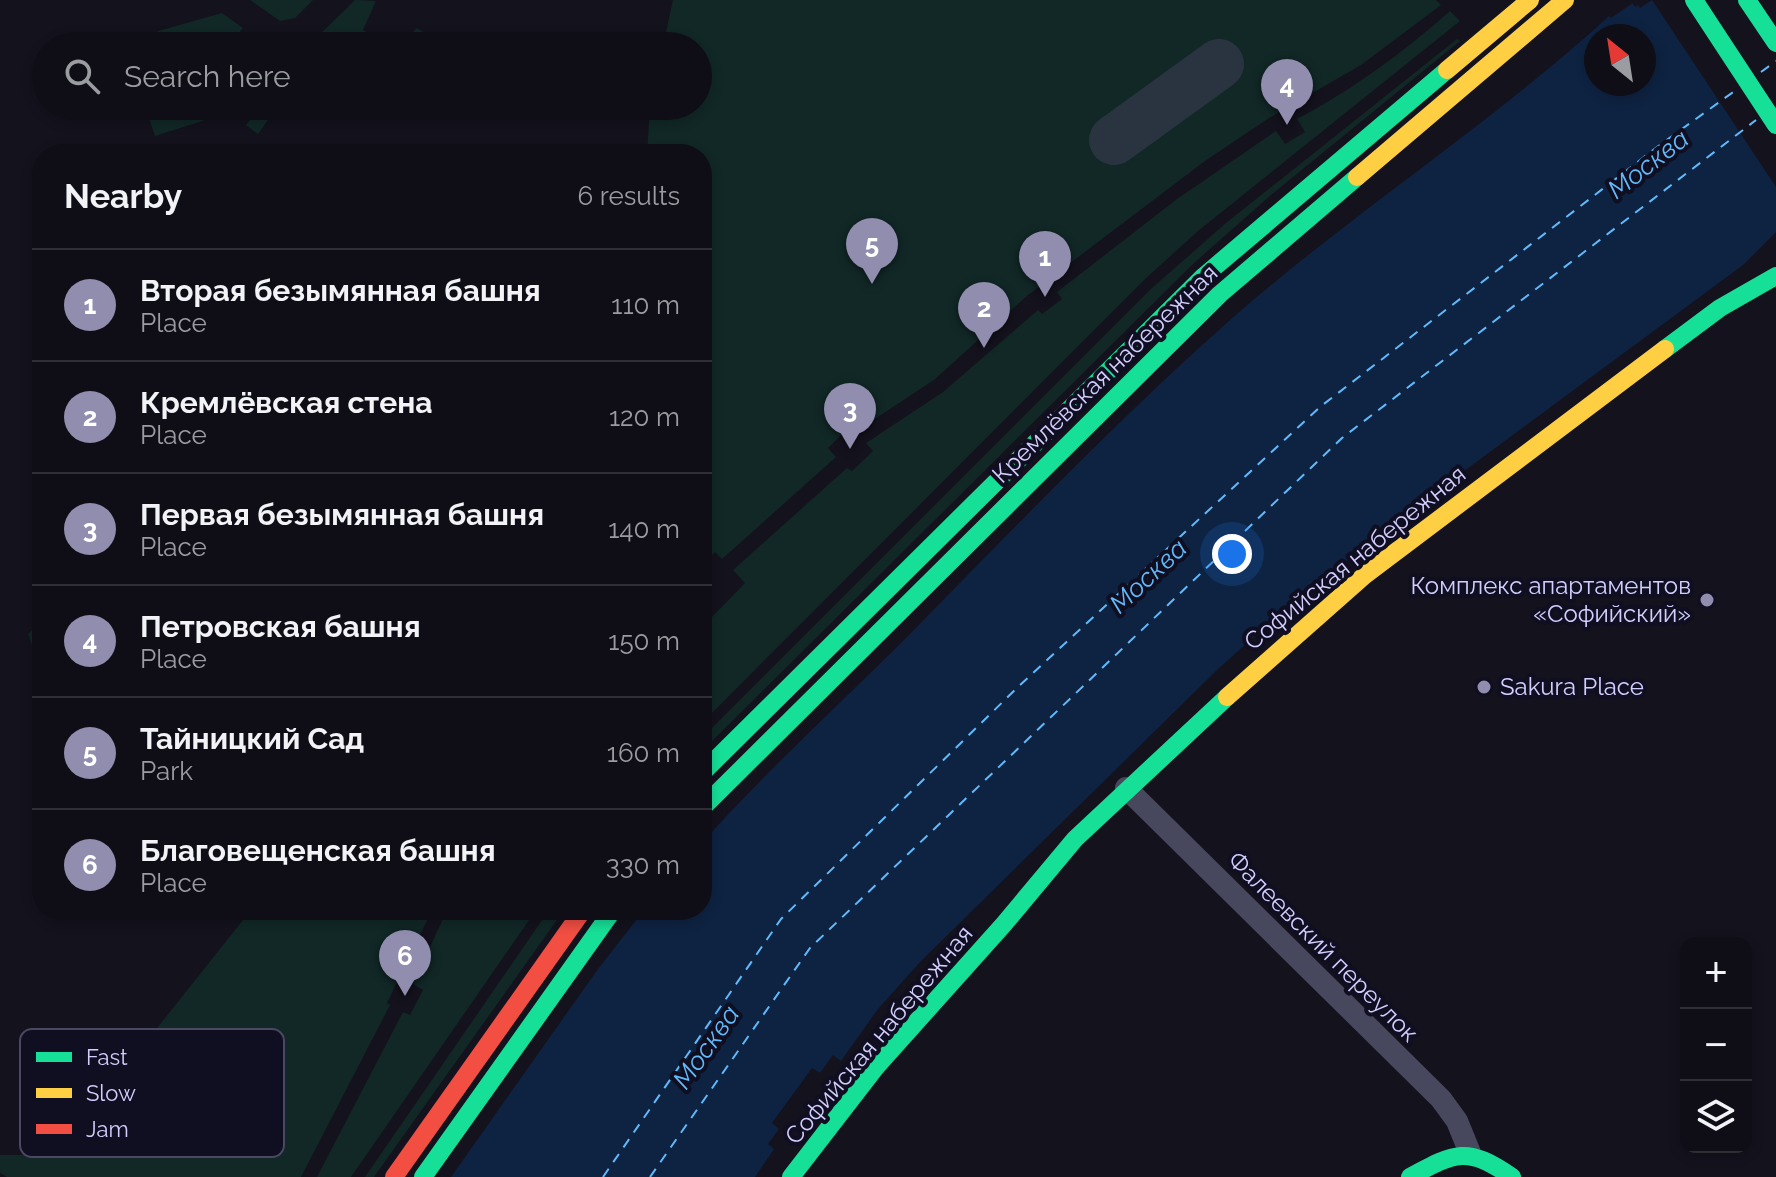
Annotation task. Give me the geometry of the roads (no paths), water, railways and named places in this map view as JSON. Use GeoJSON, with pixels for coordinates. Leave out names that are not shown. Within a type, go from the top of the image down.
{"type":"FeatureCollection","features":[{"type":"Feature","properties":{"kind":"main road","name":"Кремлёвская набережная"},"geometry":{"type":"LineString","coordinates":[[712,763],[1204,276],[1530,0]]}},
{"type":"Feature","properties":{"kind":"main road","name":"Кремлёвская набережная"},"geometry":{"type":"LineString","coordinates":[[712,798],[1220,294],[1565,0]]}},
{"type":"Feature","properties":{"kind":"main road"},"geometry":{"type":"LineString","coordinates":[[1694,0],[1776,125]]}},
{"type":"Feature","properties":{"kind":"main road"},"geometry":{"type":"LineString","coordinates":[[1747,0],[1776,43]]}},
{"type":"Feature","properties":{"kind":"main road","name":"Софийская набережная"},"geometry":{"type":"LineString","coordinates":[[791,1177],[876,1067],[1004,924],[1133,795],[1365,575],[1720,308],[1776,276]]}},
{"type":"Feature","properties":{"kind":"main road","name":"Софийская набережная"},"geometry":{"type":"LineString","coordinates":[[1437,544],[1553,457]]}},
{"type":"Feature","properties":{"kind":"main road","name":"Софийская набережная"},"geometry":{"type":"LineString","coordinates":[[1133,795],[1234,716]]}},
{"type":"Feature","properties":{"kind":"main road"},"geometry":{"type":"LineString","coordinates":[[394,1177],[576,920]]}},
{"type":"Feature","properties":{"kind":"main road"},"geometry":{"type":"LineString","coordinates":[[423,1177],[606,920]]}},
{"type":"Feature","properties":{"kind":"main road"},"geometry":{"type":"LineString","coordinates":[[1410,1177],[1458,1155],[1470,1153],[1512,1177]]}},
{"type":"Feature","properties":{"kind":"street","name":"Фалеевский переулок"},"geometry":{"type":"LineString","coordinates":[[1133,795],[1441,1099],[1457,1121],[1470,1153]]}},
{"type":"Feature","properties":{"kind":"water","name":"Москва"},"geometry":{"type":"Polygon","coordinates":[[[1637,0],[1776,0],[1776,232],[1743,265],[1406,514],[1283,611],[1218,669],[921,961],[878,1009],[841,1061],[833,1055],[820,1073],[812,1068],[772,1123],[779,1129],[768,1144],[774,1149],[755,1177],[451,1177],[636,920],[712,920],[712,832],[726,816],[1111,431],[1238,313],[1519,93],[1584,38],[1584,96],[1656,96],[1656,24],[1600,24],[1637,0]]]}},
{"type":"Feature","properties":{"kind":"place","name":"Петровская башня"},"geometry":{"type":"Point","coordinates":[1287,125]}},
{"type":"Feature","properties":{"kind":"place","name":"Тайницкий Сад"},"geometry":{"type":"Point","coordinates":[872,284]}},
{"type":"Feature","properties":{"kind":"place","name":"Вторая безымянная башня"},"geometry":{"type":"Point","coordinates":[1045,297]}},
{"type":"Feature","properties":{"kind":"place","name":"Кремлёвская стена"},"geometry":{"type":"Point","coordinates":[984,348]}},
{"type":"Feature","properties":{"kind":"place","name":"Первая безымянная башня"},"geometry":{"type":"Point","coordinates":[850,449]}},
{"type":"Feature","properties":{"kind":"place","name":"Комплекс апартаментов «Софийский»"},"geometry":{"type":"Point","coordinates":[1707,600]}},
{"type":"Feature","properties":{"kind":"place","name":"Sakura Place"},"geometry":{"type":"Point","coordinates":[1484,687]}},
{"type":"Feature","properties":{"kind":"place","name":"Благовещенская башня"},"geometry":{"type":"Point","coordinates":[405,996]}}]}
